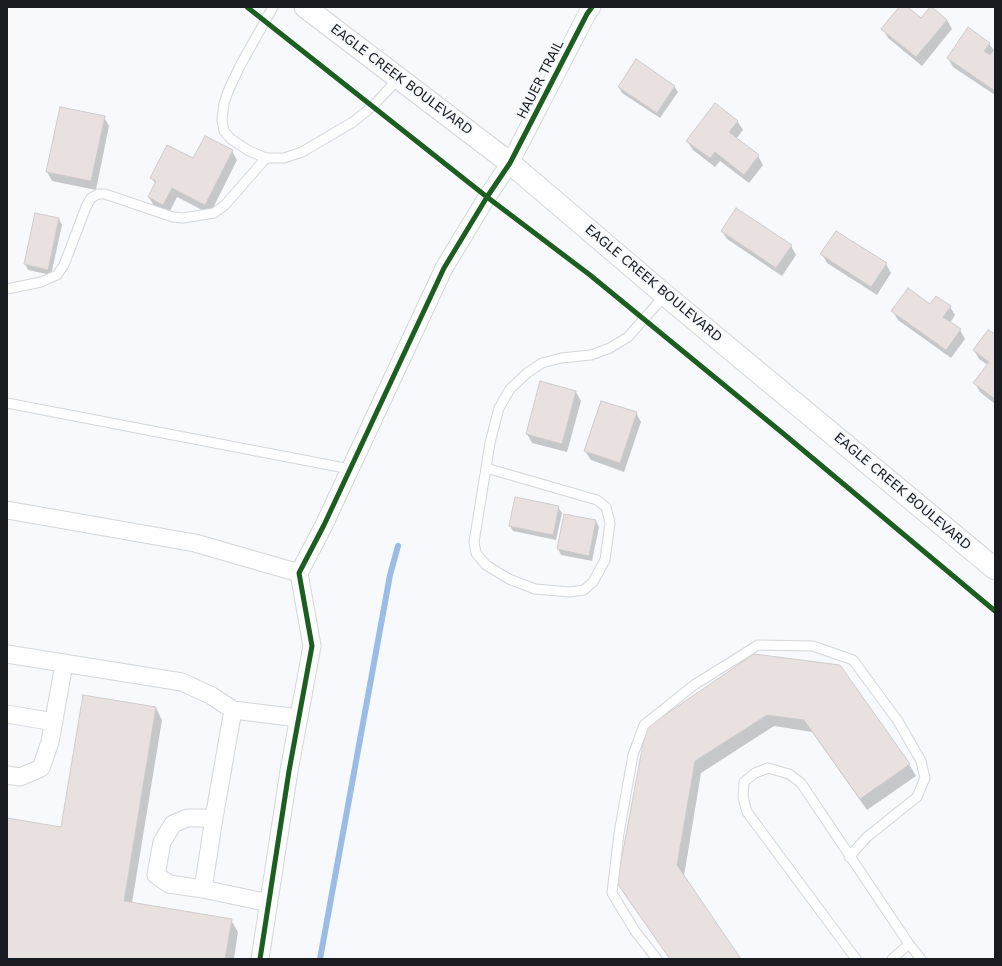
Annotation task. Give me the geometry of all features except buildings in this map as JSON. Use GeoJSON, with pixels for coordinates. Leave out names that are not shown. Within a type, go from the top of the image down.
{"type":"FeatureCollection","features":[{"type":"Feature","properties":{"kind":"street","name":"EAGLE CREEK BOULEVARD"},"geometry":{"type":"LineString","coordinates":[[304,7],[510,163],[665,295],[995,569]]}},
{"type":"Feature","properties":{"kind":"street","name":"HAUER TRAIL"},"geometry":{"type":"LineString","coordinates":[[298,573],[324,525],[444,268],[487,197],[510,163],[592,7]]}},
{"type":"Feature","properties":{"kind":"street"},"geometry":{"type":"LineString","coordinates":[[7,510],[195,543],[298,573],[312,646],[289,771],[260,959]]}},
{"type":"Feature","properties":{"kind":"street"},"geometry":{"type":"LineString","coordinates":[[7,654],[182,682],[212,696],[233,710],[299,718]]}},
{"type":"Feature","properties":{"kind":"street"},"geometry":{"type":"LineString","coordinates":[[7,775],[20,777],[41,768],[50,742],[64,664]]}},
{"type":"Feature","properties":{"kind":"street"},"geometry":{"type":"LineString","coordinates":[[203,890],[233,710]]}},
{"type":"Feature","properties":{"kind":"street"},"geometry":{"type":"LineString","coordinates":[[7,714],[54,722]]}},
{"type":"Feature","properties":{"kind":"street"},"geometry":{"type":"LineString","coordinates":[[214,818],[187,818],[173,824],[162,842],[156,875],[169,884],[269,903]]}},
{"type":"Feature","properties":{"kind":"lane"},"geometry":{"type":"LineString","coordinates":[[272,7],[240,64],[224,103],[222,120],[224,131],[231,139],[249,151],[266,158],[284,158],[302,152],[353,122],[368,110],[398,79]]}},
{"type":"Feature","properties":{"kind":"lane"},"geometry":{"type":"LineString","coordinates":[[7,289],[41,282],[57,275],[64,265],[86,206],[91,198],[98,194],[105,194],[183,218],[214,213],[225,205],[266,158]]}},
{"type":"Feature","properties":{"kind":"lane"},"geometry":{"type":"LineString","coordinates":[[486,468],[597,500],[606,507],[610,523],[605,560],[593,582],[584,590],[570,592],[535,589],[509,579],[486,565],[476,553],[474,542],[490,443],[499,408],[510,389],[527,373],[542,363],[561,358],[591,354],[610,348],[628,337],[665,295]]}},
{"type":"Feature","properties":{"kind":"lane"},"geometry":{"type":"LineString","coordinates":[[7,403],[350,469]]}},
{"type":"Feature","properties":{"kind":"lane"},"geometry":{"type":"LineString","coordinates":[[657,959],[635,931],[612,893],[633,755],[644,725],[694,685],[758,645],[813,646],[853,660],[898,722],[922,761],[925,778],[916,797],[867,837],[849,857]]}},
{"type":"Feature","properties":{"kind":"lane"},"geometry":{"type":"LineString","coordinates":[[856,959],[747,812],[743,797],[744,782],[755,773],[768,768],[789,774],[801,783],[849,857],[921,959]]}},
{"type":"Feature","properties":{"kind":"lane"},"geometry":{"type":"LineString","coordinates":[[892,959],[909,944]]}},
{"type":"Feature","properties":{"kind":"waterway"},"geometry":{"type":"LineString","coordinates":[[320,959],[390,575],[398,546]]}},
{"type":"Feature","properties":{"kind":"cycle path"},"geometry":{"type":"LineString","coordinates":[[247,7],[487,197],[590,275],[785,435],[995,611]]}},
{"type":"Feature","properties":{"kind":"cycle path"},"geometry":{"type":"LineString","coordinates":[[260,959],[289,771],[312,646],[299,573],[324,525],[444,268],[487,197],[510,163],[592,7]]}}]}
